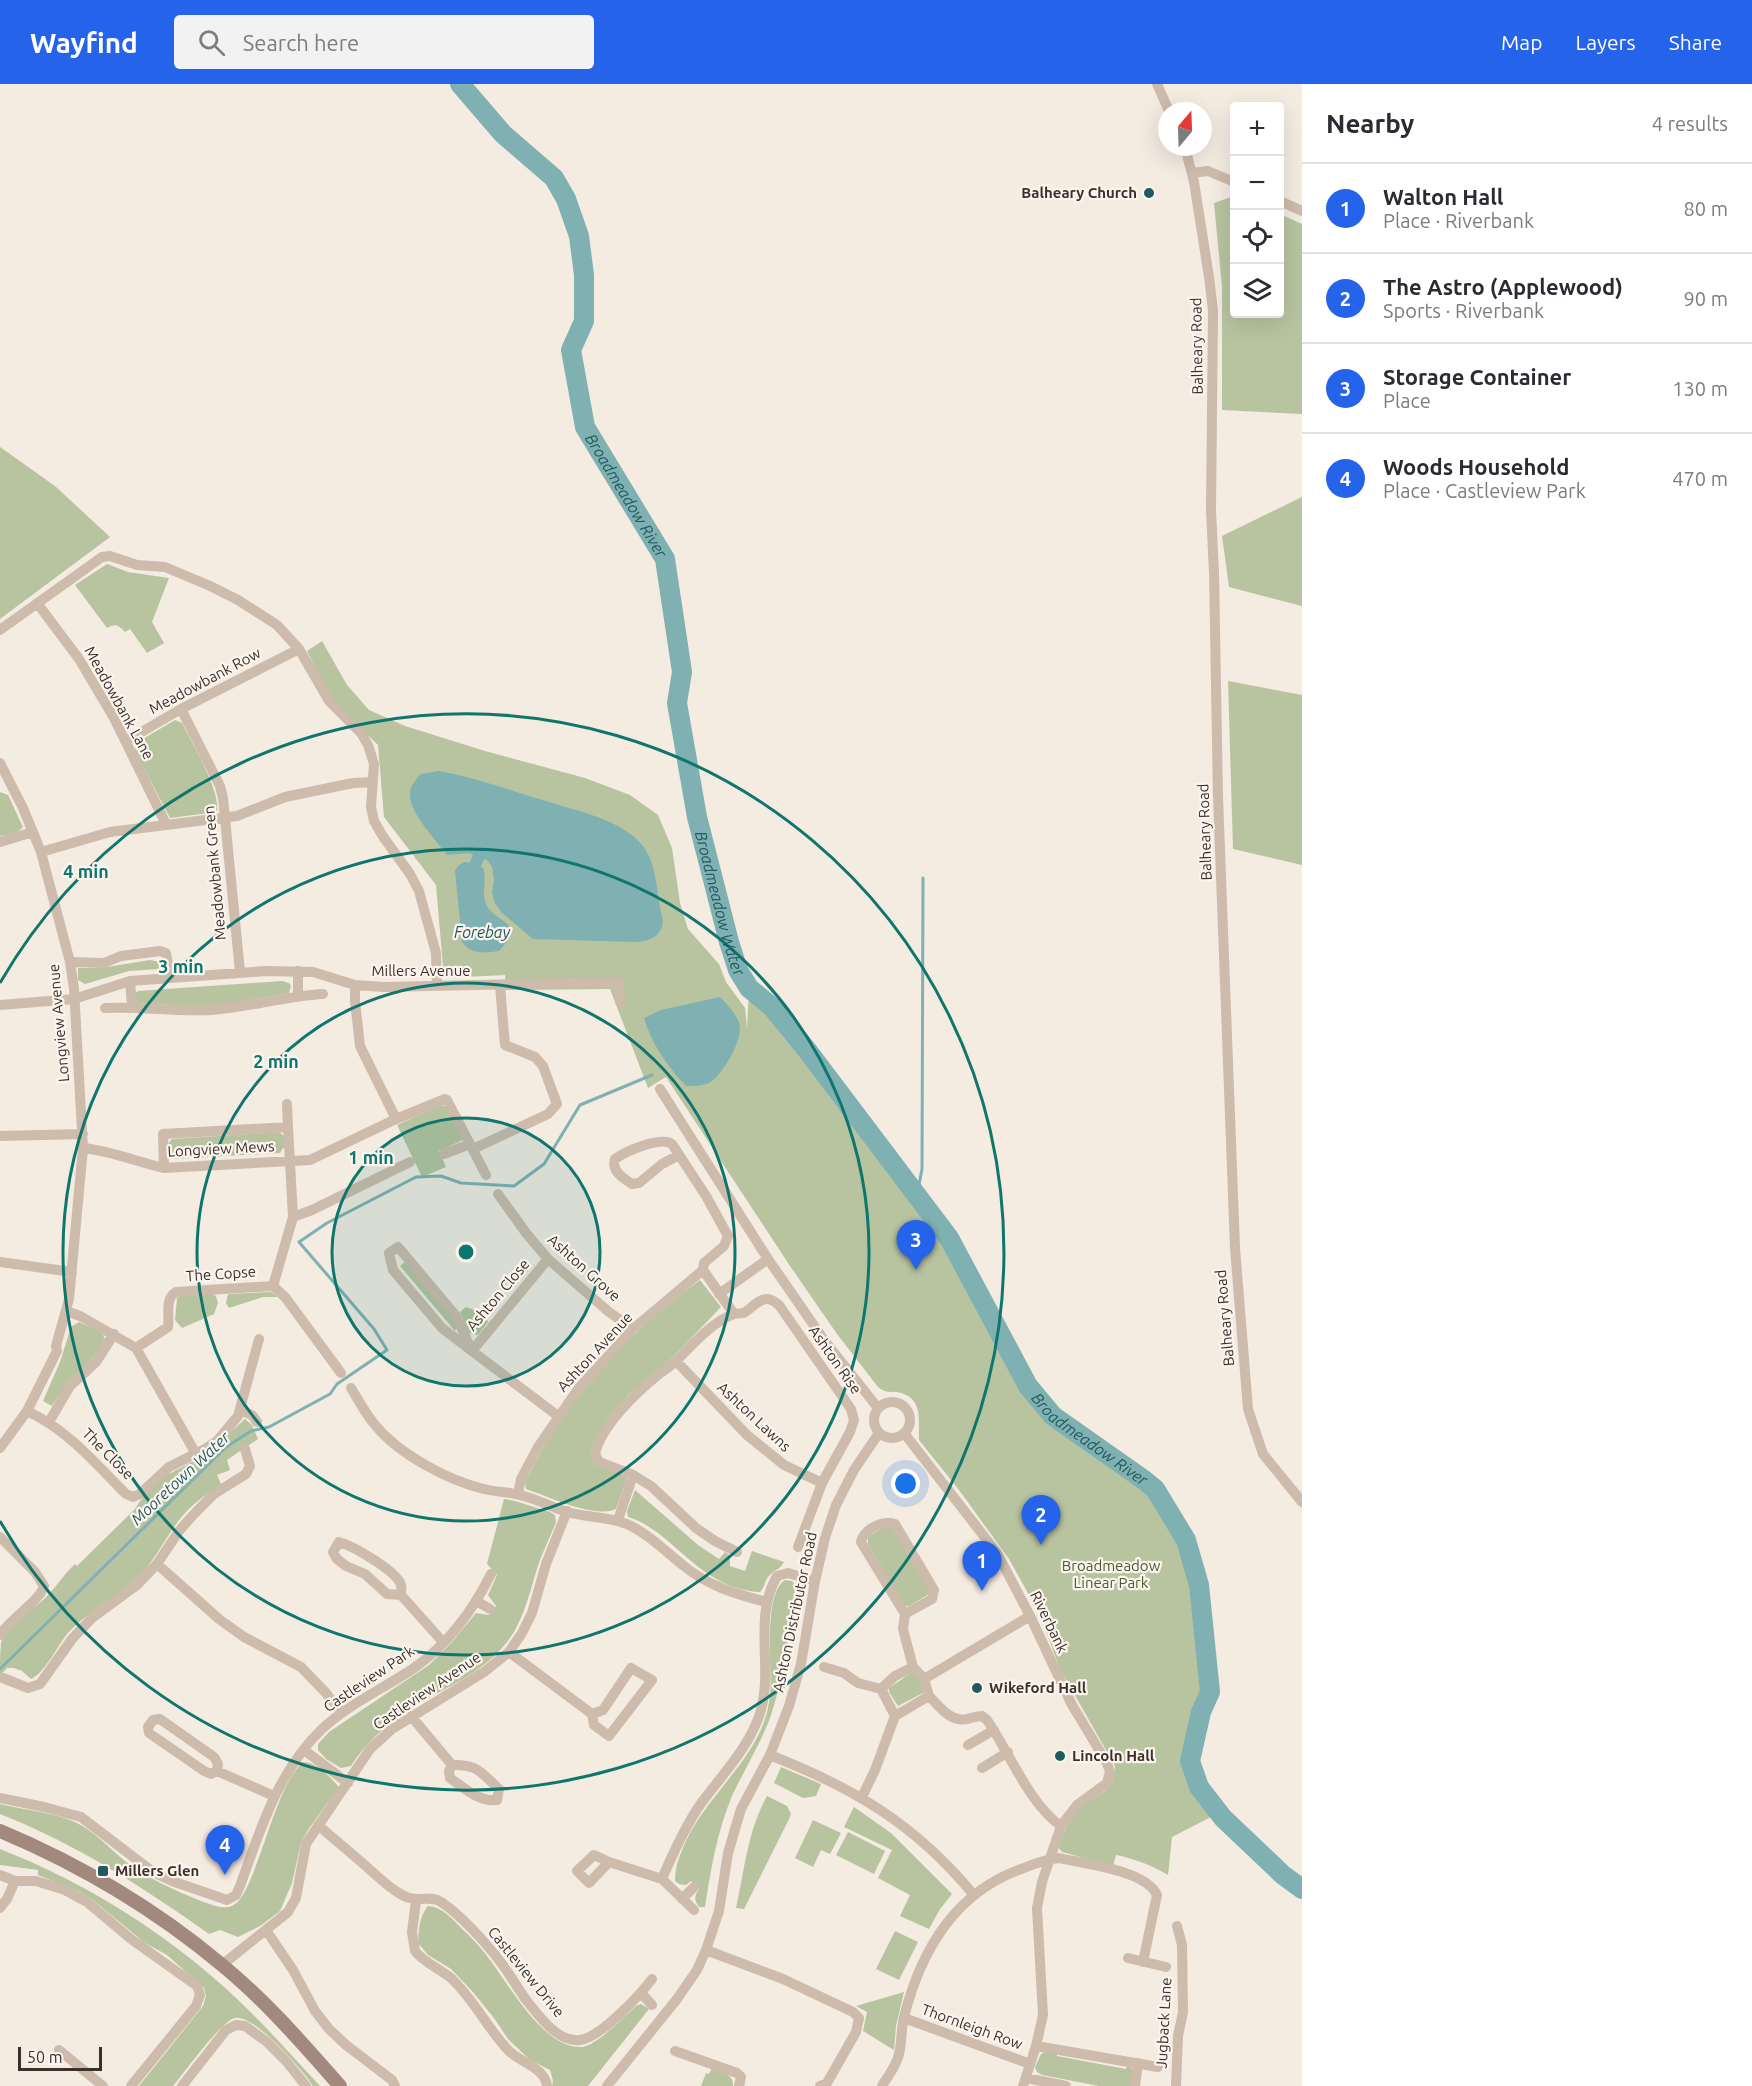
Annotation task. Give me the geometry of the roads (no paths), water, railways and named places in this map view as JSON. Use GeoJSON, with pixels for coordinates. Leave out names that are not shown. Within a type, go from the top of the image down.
{"type":"FeatureCollection","features":[{"type":"Feature","properties":{"kind":"street"},"geometry":{"type":"LineString","coordinates":[[1157,84],[1165,102]]}},
{"type":"Feature","properties":{"kind":"street","name":"Balheary Road"},"geometry":{"type":"LineString","coordinates":[[1187,156],[1213,311],[1211,510],[1218,797],[1235,1248],[1248,1409],[1263,1454],[1302,1502]]}},
{"type":"Feature","properties":{"kind":"street"},"geometry":{"type":"LineString","coordinates":[[1192,173],[1208,171],[1230,180]]}},
{"type":"Feature","properties":{"kind":"street"},"geometry":{"type":"LineString","coordinates":[[1284,203],[1302,212]]}},
{"type":"Feature","properties":{"kind":"street"},"geometry":{"type":"LineString","coordinates":[[0,630],[102,557],[110,556],[137,565],[173,570],[219,591],[277,625],[299,649],[329,701],[361,733],[368,745],[374,764],[371,807],[374,821],[419,891],[436,953],[436,986]]}},
{"type":"Feature","properties":{"kind":"street","name":"Meadowbank Lane"},"geometry":{"type":"LineString","coordinates":[[37,603],[79,659],[126,741],[166,824]]}},
{"type":"Feature","properties":{"kind":"street","name":"Meadowbank Row"},"geometry":{"type":"LineString","coordinates":[[126,741],[181,709],[299,649]]}},
{"type":"Feature","properties":{"kind":"street","name":"Meadowbank Green"},"geometry":{"type":"LineString","coordinates":[[181,709],[220,786],[240,972]]}},
{"type":"Feature","properties":{"kind":"street","name":"Longview Avenue"},"geometry":{"type":"LineString","coordinates":[[0,763],[4,781],[33,832],[41,852],[70,962],[83,1134],[72,1272]]}},
{"type":"Feature","properties":{"kind":"street"},"geometry":{"type":"LineString","coordinates":[[41,852],[110,832],[237,816],[285,797],[353,783],[373,782]]}},
{"type":"Feature","properties":{"kind":"street"},"geometry":{"type":"LineString","coordinates":[[0,842],[33,832]]}},
{"type":"Feature","properties":{"kind":"street"},"geometry":{"type":"LineString","coordinates":[[70,962],[104,963],[121,956],[160,951],[166,954],[170,977]]}},
{"type":"Feature","properties":{"kind":"street"},"geometry":{"type":"LineString","coordinates":[[298,971],[298,996]]}},
{"type":"Feature","properties":{"kind":"street","name":"Millers Avenue"},"geometry":{"type":"LineString","coordinates":[[0,1005],[74,999],[129,981],[240,972],[298,971],[328,976],[356,985],[384,987],[619,982],[620,1002]]}},
{"type":"Feature","properties":{"kind":"street"},"geometry":{"type":"LineString","coordinates":[[129,981],[132,1006]]}},
{"type":"Feature","properties":{"kind":"street"},"geometry":{"type":"LineString","coordinates":[[356,985],[355,1001],[360,1046],[396,1119]]}},
{"type":"Feature","properties":{"kind":"street"},"geometry":{"type":"LineString","coordinates":[[444,1154],[472,1146],[548,1114],[557,1104],[543,1066],[535,1057],[505,1045],[500,986]]}},
{"type":"Feature","properties":{"kind":"street"},"geometry":{"type":"LineString","coordinates":[[105,1008],[132,1006],[166,1010],[209,1010],[244,1007],[298,996],[323,994]]}},
{"type":"Feature","properties":{"kind":"street"},"geometry":{"type":"LineString","coordinates":[[660,1089],[768,1259],[824,1340],[878,1408]]}},
{"type":"Feature","properties":{"kind":"street","name":"Longview Mews"},"geometry":{"type":"LineString","coordinates":[[83,1148],[101,1150],[143,1164],[164,1168],[291,1161],[316,1157],[396,1119],[445,1099],[472,1146]]}},
{"type":"Feature","properties":{"kind":"street","name":"The Copse"},"geometry":{"type":"LineString","coordinates":[[273,1286],[293,1217],[287,1104]]}},
{"type":"Feature","properties":{"kind":"street"},"geometry":{"type":"LineString","coordinates":[[164,1168],[163,1134],[288,1127]]}},
{"type":"Feature","properties":{"kind":"street"},"geometry":{"type":"LineString","coordinates":[[0,1136],[83,1134]]}},
{"type":"Feature","properties":{"kind":"street"},"geometry":{"type":"LineString","coordinates":[[661,1140],[672,1144],[679,1155],[662,1164],[639,1183],[632,1184],[613,1167],[615,1159],[620,1155],[661,1140]]}},
{"type":"Feature","properties":{"kind":"street"},"geometry":{"type":"LineString","coordinates":[[472,1146],[486,1175]]}},
{"type":"Feature","properties":{"kind":"street","name":"Ashton Avenue"},"geometry":{"type":"LineString","coordinates":[[518,1494],[521,1479],[538,1447],[558,1416],[599,1365],[633,1329],[703,1270],[704,1263],[724,1246],[728,1236],[706,1196],[679,1155]]}},
{"type":"Feature","properties":{"kind":"street"},"geometry":{"type":"LineString","coordinates":[[293,1217],[410,1162]]}},
{"type":"Feature","properties":{"kind":"street","name":"Ashton Grove"},"geometry":{"type":"LineString","coordinates":[[498,1194],[548,1259],[609,1312],[633,1329]]}},
{"type":"Feature","properties":{"kind":"street"},"geometry":{"type":"LineString","coordinates":[[472,1351],[456,1316],[409,1258],[399,1247],[388,1253],[393,1270],[442,1328],[472,1351],[558,1416]]}},
{"type":"Feature","properties":{"kind":"street","name":"Ashton Close"},"geometry":{"type":"LineString","coordinates":[[472,1351],[548,1259]]}},
{"type":"Feature","properties":{"kind":"street"},"geometry":{"type":"LineString","coordinates":[[720,1294],[768,1259]]}},
{"type":"Feature","properties":{"kind":"street"},"geometry":{"type":"LineString","coordinates":[[0,1262],[72,1272],[55,1359],[50,1363],[27,1411],[0,1448]]}},
{"type":"Feature","properties":{"kind":"street"},"geometry":{"type":"LineString","coordinates":[[703,1270],[734,1314],[705,1333],[633,1398],[610,1425],[595,1454],[599,1462],[633,1475],[663,1495],[696,1528],[737,1552]]}},
{"type":"Feature","properties":{"kind":"street","name":"The Copse"},"geometry":{"type":"LineString","coordinates":[[136,1348],[168,1327],[169,1300],[176,1292],[273,1286],[285,1297],[340,1373]]}},
{"type":"Feature","properties":{"kind":"street","name":"Ashton Rise"},"geometry":{"type":"LineString","coordinates":[[734,1314],[744,1313],[761,1300],[773,1300],[779,1305],[851,1408],[854,1420],[850,1432],[822,1483],[798,1547]]}},
{"type":"Feature","properties":{"kind":"street"},"geometry":{"type":"LineString","coordinates":[[66,1311],[80,1316],[136,1348],[196,1454]]}},
{"type":"Feature","properties":{"kind":"street"},"geometry":{"type":"LineString","coordinates":[[49,1422],[70,1386],[96,1362],[114,1334]]}},
{"type":"Feature","properties":{"kind":"street","name":"The Close"},"geometry":{"type":"LineString","coordinates":[[27,1411],[49,1422],[71,1438],[126,1494],[133,1497],[140,1494],[169,1467],[218,1440],[238,1416],[259,1339]]}},
{"type":"Feature","properties":{"kind":"street","name":"Ashton Lawns"},"geometry":{"type":"LineString","coordinates":[[676,1361],[747,1435],[784,1465],[822,1483]]}},
{"type":"Feature","properties":{"kind":"street"},"geometry":{"type":"LineString","coordinates":[[351,1388],[386,1437],[408,1454],[454,1479],[482,1489],[518,1494],[542,1501],[567,1512],[618,1520],[657,1543],[685,1567],[710,1584],[766,1602]]}},
{"type":"Feature","properties":{"kind":"street"},"geometry":{"type":"LineString","coordinates":[[888,1402],[904,1407],[909,1417],[908,1429],[894,1438],[879,1433],[874,1424],[878,1408],[888,1402]]}},
{"type":"Feature","properties":{"kind":"street"},"geometry":{"type":"LineString","coordinates":[[240,1410],[247,1412],[257,1422]]}},
{"type":"Feature","properties":{"kind":"street","name":"Ashton Distributor Road"},"geometry":{"type":"LineString","coordinates":[[607,2086],[677,1999],[697,1970],[706,1950],[719,1911],[728,1853],[741,1809],[770,1755],[789,1706],[801,1664],[815,1581],[836,1505],[854,1470],[879,1433]]}},
{"type":"Feature","properties":{"kind":"street","name":"Riverbank"},"geometry":{"type":"LineString","coordinates":[[904,1433],[997,1553],[1072,1705],[1107,1763],[1110,1772],[1107,1783],[1077,1805],[1061,1826],[1048,1859],[1037,1908],[1044,1997],[1043,2015],[1025,2082]]}},
{"type":"Feature","properties":{"kind":"street"},"geometry":{"type":"LineString","coordinates":[[3,1678],[28,1688],[39,1684],[72,1639],[92,1618],[137,1585],[157,1564],[178,1531],[195,1513],[214,1494],[246,1474],[250,1466],[245,1449]]}},
{"type":"Feature","properties":{"kind":"street"},"geometry":{"type":"LineString","coordinates":[[618,1520],[633,1475]]}},
{"type":"Feature","properties":{"kind":"street","name":"Castleview Avenue"},"geometry":{"type":"LineString","coordinates":[[222,1965],[288,1912],[301,1877],[306,1844],[370,1749],[392,1729],[484,1672],[509,1652],[532,1612],[546,1564],[567,1512]]}},
{"type":"Feature","properties":{"kind":"street"},"geometry":{"type":"LineString","coordinates":[[904,1614],[932,1599],[934,1590],[895,1524],[887,1521],[864,1534],[861,1542],[904,1614],[903,1629],[913,1667],[924,1679],[929,1696],[953,1718],[960,1720],[982,1716],[987,1720],[1036,1800],[1052,1820],[1061,1826]]}},
{"type":"Feature","properties":{"kind":"street"},"geometry":{"type":"LineString","coordinates":[[0,1537],[35,1572],[44,1586],[39,1596],[20,1612],[0,1635]]}},
{"type":"Feature","properties":{"kind":"street"},"geometry":{"type":"LineString","coordinates":[[401,1594],[387,1594],[365,1574],[346,1566],[337,1559],[333,1552],[335,1546],[339,1542],[350,1546],[394,1574],[401,1584],[401,1594],[443,1642]]}},
{"type":"Feature","properties":{"kind":"street"},"geometry":{"type":"LineString","coordinates":[[157,1564],[219,1619],[244,1637],[301,1667],[342,1713]]}},
{"type":"Feature","properties":{"kind":"street"},"geometry":{"type":"LineString","coordinates":[[662,1879],[687,1826],[747,1742],[761,1711],[765,1684],[766,1602],[769,1589],[777,1576],[788,1573],[815,1581]]}},
{"type":"Feature","properties":{"kind":"street","name":"Castleview Park"},"geometry":{"type":"LineString","coordinates":[[0,1798],[81,1817],[144,1866],[171,1881],[227,1900],[236,1895],[274,1796],[288,1771],[304,1750],[321,1730],[342,1713],[428,1658],[478,1602],[491,1574]]}},
{"type":"Feature","properties":{"kind":"street"},"geometry":{"type":"LineString","coordinates":[[478,1602],[490,1609]]}},
{"type":"Feature","properties":{"kind":"street"},"geometry":{"type":"LineString","coordinates":[[924,1679],[1030,1616]]}},
{"type":"Feature","properties":{"kind":"street"},"geometry":{"type":"LineString","coordinates":[[509,1652],[592,1714],[594,1725],[609,1736],[652,1680],[632,1668],[603,1710],[592,1714]]}},
{"type":"Feature","properties":{"kind":"street"},"geometry":{"type":"LineString","coordinates":[[824,1667],[844,1673],[858,1683],[880,1689],[895,1716]]}},
{"type":"Feature","properties":{"kind":"street"},"geometry":{"type":"LineString","coordinates":[[880,1689],[913,1667]]}},
{"type":"Feature","properties":{"kind":"street"},"geometry":{"type":"LineString","coordinates":[[862,1797],[875,1770],[895,1716],[929,1696]]}},
{"type":"Feature","properties":{"kind":"street"},"geometry":{"type":"LineString","coordinates":[[411,1716],[452,1765]]}},
{"type":"Feature","properties":{"kind":"street"},"geometry":{"type":"LineString","coordinates":[[160,1719],[214,1757],[218,1764],[217,1771],[211,1774],[204,1771],[149,1733],[148,1727],[153,1720],[160,1719]]}},
{"type":"Feature","properties":{"kind":"street"},"geometry":{"type":"LineString","coordinates":[[968,1745],[994,1730]]}},
{"type":"Feature","properties":{"kind":"street"},"geometry":{"type":"LineString","coordinates":[[304,1750],[348,1783]]}},
{"type":"Feature","properties":{"kind":"street"},"geometry":{"type":"LineString","coordinates":[[982,1768],[1008,1752]]}},
{"type":"Feature","properties":{"kind":"street"},"geometry":{"type":"LineString","coordinates":[[770,1755],[832,1780],[862,1797],[917,1836],[973,1894]]}},
{"type":"Feature","properties":{"kind":"street"},"geometry":{"type":"LineString","coordinates":[[466,1764],[475,1767],[499,1789],[497,1800],[479,1798],[450,1778],[449,1771],[452,1765],[466,1764]]}},
{"type":"Feature","properties":{"kind":"street"},"geometry":{"type":"LineString","coordinates":[[217,1771],[274,1796]]}},
{"type":"Feature","properties":{"kind":"street","name":"Castleview Drive"},"geometry":{"type":"LineString","coordinates":[[318,1825],[392,1888],[416,1901],[431,1898],[440,1901],[481,1939],[502,1964],[523,1996],[558,2034],[572,2040],[588,2038],[619,2015],[652,1979]]}},
{"type":"Feature","properties":{"kind":"street"},"geometry":{"type":"LineString","coordinates":[[0,1831],[82,1869],[124,1893],[167,1922],[222,1965],[283,2022],[340,2086]]}},
{"type":"Feature","properties":{"kind":"street"},"geometry":{"type":"LineString","coordinates":[[882,2086],[899,2055],[904,2019],[915,1981],[934,1941],[951,1917],[973,1894],[999,1878],[1048,1859],[1059,1858],[1126,1873],[1147,1882],[1154,1888],[1157,1895],[1143,1962]]}},
{"type":"Feature","properties":{"kind":"street"},"geometry":{"type":"LineString","coordinates":[[609,1862],[662,1879],[694,1910]]}},
{"type":"Feature","properties":{"kind":"street"},"geometry":{"type":"LineString","coordinates":[[0,1875],[15,1881],[36,1881],[65,1890],[87,1902],[131,1939],[197,1986],[200,1995],[196,2006],[131,2086]]}},
{"type":"Feature","properties":{"kind":"street"},"geometry":{"type":"LineString","coordinates":[[0,1908],[15,1881]]}},
{"type":"Feature","properties":{"kind":"street"},"geometry":{"type":"LineString","coordinates":[[682,1899],[694,1887]]}},
{"type":"Feature","properties":{"kind":"street"},"geometry":{"type":"LineString","coordinates":[[416,1901],[412,1932],[418,1956],[452,1979],[481,2012],[507,2050],[541,2074],[547,2086]]}},
{"type":"Feature","properties":{"kind":"street","name":"Jugback Lane"},"geometry":{"type":"LineString","coordinates":[[1176,2086],[1178,2036],[1183,2012],[1182,1945],[1177,1926]]}},
{"type":"Feature","properties":{"kind":"street"},"geometry":{"type":"LineString","coordinates":[[266,1930],[293,1970],[315,2011],[329,2029],[392,2080],[395,2086]]}},
{"type":"Feature","properties":{"kind":"street"},"geometry":{"type":"LineString","coordinates":[[706,1950],[783,1979],[852,2012],[859,2018],[859,2024],[852,2040],[827,2083],[820,2086]]}},
{"type":"Feature","properties":{"kind":"street"},"geometry":{"type":"LineString","coordinates":[[1128,1958],[1166,1967]]}},
{"type":"Feature","properties":{"kind":"street"},"geometry":{"type":"LineString","coordinates":[[641,1993],[652,2005]]}},
{"type":"Feature","properties":{"kind":"street","name":"Thornleigh Row"},"geometry":{"type":"LineString","coordinates":[[904,2019],[1030,2064]]}},
{"type":"Feature","properties":{"kind":"street"},"geometry":{"type":"LineString","coordinates":[[182,2086],[226,2030],[236,2025],[245,2026],[267,2042],[306,2086]]}},
{"type":"Feature","properties":{"kind":"street"},"geometry":{"type":"LineString","coordinates":[[1036,2046],[1158,2067]]}},
{"type":"Feature","properties":{"kind":"street"},"geometry":{"type":"LineString","coordinates":[[58,2050],[104,2086]]}},
{"type":"Feature","properties":{"kind":"street"},"geometry":{"type":"LineString","coordinates":[[675,2051],[737,2073],[741,2077],[739,2086]]}},
{"type":"Feature","properties":{"kind":"street"},"geometry":{"type":"LineString","coordinates":[[1135,2086],[1138,2063]]}},
{"type":"Feature","properties":{"kind":"street"},"geometry":{"type":"LineString","coordinates":[[1025,2082],[1066,2086]]}},
{"type":"Feature","properties":{"kind":"water"},"geometry":{"type":"Polygon","coordinates":[[[439,771],[481,781],[589,814],[630,833],[648,854],[656,878],[663,921],[658,934],[650,939],[636,942],[533,939],[501,912],[495,903],[492,893],[494,879],[492,867],[487,860],[469,853],[447,855],[418,818],[411,801],[412,785],[421,774],[439,771]]]}},
{"type":"Feature","properties":{"kind":"water","name":"Forebay"},"geometry":{"type":"Polygon","coordinates":[[[464,862],[476,863],[483,868],[484,897],[487,906],[511,929],[507,942],[499,951],[474,951],[462,942],[455,871],[464,862]]]}},
{"type":"Feature","properties":{"kind":"water"},"geometry":{"type":"Polygon","coordinates":[[[720,997],[738,1020],[740,1029],[734,1051],[725,1067],[709,1083],[686,1086],[661,1054],[644,1018],[661,1010],[720,997]]]}},
{"type":"Feature","properties":{"kind":"waterway","name":"Broadmeadow River"},"geometry":{"type":"LineString","coordinates":[[460,84],[503,134],[554,178],[566,199],[579,236],[584,275],[584,321],[571,350],[585,427],[665,559],[682,672],[677,703],[697,817],[738,970],[749,988],[772,1007],[807,1050],[949,1238],[1028,1386],[1053,1416],[1155,1489],[1186,1540],[1199,1585],[1210,1692],[1201,1712],[1190,1761],[1199,1787],[1223,1818],[1283,1875],[1302,1889]]}},
{"type":"Feature","properties":{"kind":"waterway"},"geometry":{"type":"LineString","coordinates":[[476,863],[479,856]]}},
{"type":"Feature","properties":{"kind":"waterway"},"geometry":{"type":"LineString","coordinates":[[917,1195],[922,1169],[923,878]]}},
{"type":"Feature","properties":{"kind":"waterway","name":"Mooretown Water"},"geometry":{"type":"LineString","coordinates":[[0,1669],[226,1447],[251,1431],[269,1427],[330,1394],[337,1384],[387,1350],[374,1329],[299,1242],[327,1223],[416,1177],[441,1176],[461,1183],[514,1186],[544,1164],[580,1105],[652,1075]]}},
{"type":"Feature","properties":{"kind":"place","name":"Balheary Church"},"geometry":{"type":"Point","coordinates":[1149,193]}},
{"type":"Feature","properties":{"kind":"place","name":"Storage Container"},"geometry":{"type":"Point","coordinates":[916,1270]}},
{"type":"Feature","properties":{"kind":"place","name":"The Astro (Applewood)"},"geometry":{"type":"Point","coordinates":[1041,1545]}},
{"type":"Feature","properties":{"kind":"place","name":"Walton Hall"},"geometry":{"type":"Point","coordinates":[982,1591]}},
{"type":"Feature","properties":{"kind":"place","name":"Wikeford Hall"},"geometry":{"type":"Point","coordinates":[977,1688]}},
{"type":"Feature","properties":{"kind":"place","name":"Lincoln Hall"},"geometry":{"type":"Point","coordinates":[1060,1756]}},
{"type":"Feature","properties":{"kind":"place","name":"Millers Glen"},"geometry":{"type":"Point","coordinates":[103,1871]}},
{"type":"Feature","properties":{"kind":"place","name":"Woods Household"},"geometry":{"type":"Point","coordinates":[225,1875]}},
{"type":"Feature","properties":{"kind":"water label","name":"Broadmeadow Water"},"geometry":{"type":"Point","coordinates":[722,903]}},
{"type":"Feature","properties":{"kind":"park label","name":"Broadmeadow Linear Park"},"geometry":{"type":"Point","coordinates":[1111,1574]}}]}
